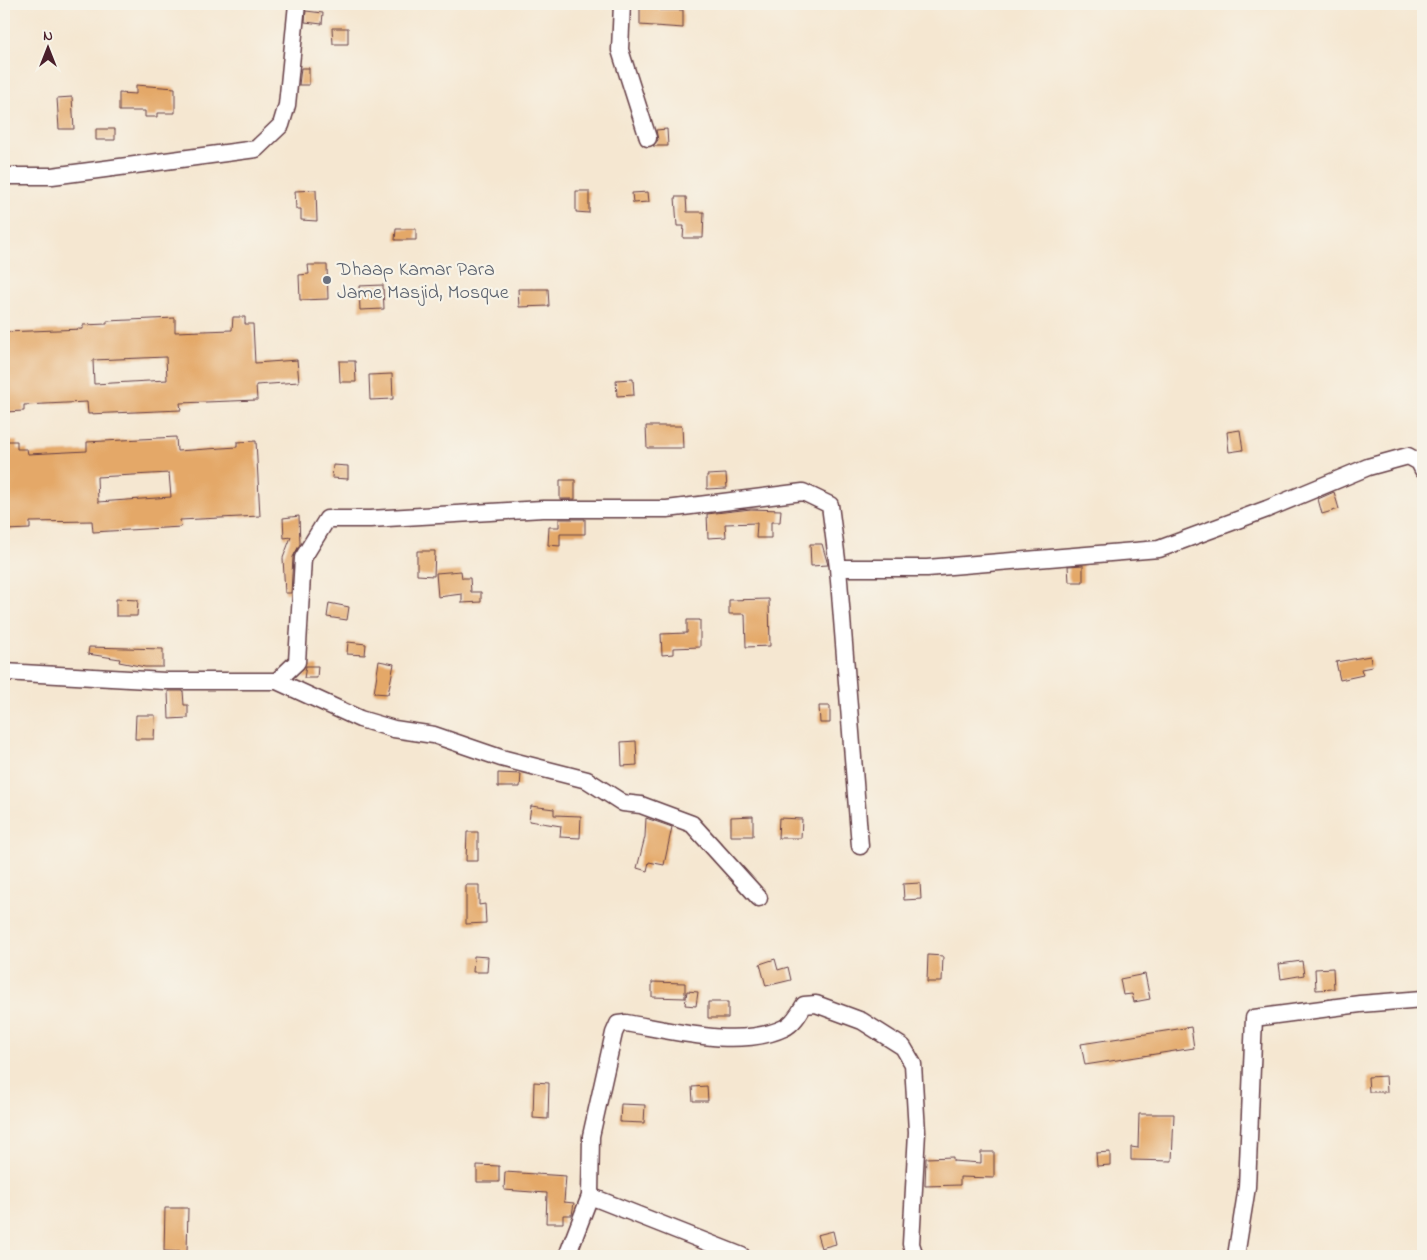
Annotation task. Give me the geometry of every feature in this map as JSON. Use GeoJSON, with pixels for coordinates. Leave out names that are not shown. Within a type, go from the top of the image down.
{"type":"FeatureCollection","features":[{"type":"Feature","properties":{"kind":"street"},"geometry":{"type":"LineString","coordinates":[[4,176],[52,176],[256,150],[281,125],[287,105],[297,4]]}},
{"type":"Feature","properties":{"kind":"street"},"geometry":{"type":"LineString","coordinates":[[622,4],[620,50],[648,138]]}},
{"type":"Feature","properties":{"kind":"street"},"geometry":{"type":"LineString","coordinates":[[838,568],[927,568],[1159,548],[1267,509],[1368,467],[1408,456],[1419,462],[1423,470]]}},
{"type":"Feature","properties":{"kind":"street"},"geometry":{"type":"LineString","coordinates":[[278,681],[297,662],[303,558],[327,519],[370,519],[543,509],[667,509],[803,492],[830,505],[838,568],[860,846]]}},
{"type":"Feature","properties":{"kind":"street"},"geometry":{"type":"LineString","coordinates":[[4,672],[165,681],[278,681],[360,719],[394,729],[434,735],[501,758],[587,780],[623,803],[641,805],[692,824],[759,898]]}},
{"type":"Feature","properties":{"kind":"street"},"geometry":{"type":"LineString","coordinates":[[1236,1256],[1247,1187],[1254,1018],[1360,1004],[1423,999]]}},
{"type":"Feature","properties":{"kind":"street"},"geometry":{"type":"LineString","coordinates":[[566,1256],[590,1196],[591,1136],[614,1033],[618,1024],[626,1023],[707,1037],[764,1035],[786,1028],[797,1018],[804,1005],[816,1004],[862,1021],[903,1046],[913,1064],[917,1132],[912,1244],[915,1256]]}},
{"type":"Feature","properties":{"kind":"street"},"geometry":{"type":"LineString","coordinates":[[590,1196],[742,1256]]}},
{"type":"Feature","properties":{"kind":"building"},"geometry":{"type":"Polygon","coordinates":[[[640,4],[660,4],[659,10],[683,10],[683,28],[640,25],[640,4]]]}},
{"type":"Feature","properties":{"kind":"building"},"geometry":{"type":"Polygon","coordinates":[[[306,11],[323,13],[322,24],[305,22],[306,11]]]}},
{"type":"Feature","properties":{"kind":"building"},"geometry":{"type":"Polygon","coordinates":[[[332,28],[348,28],[348,44],[333,44],[332,28]]]}},
{"type":"Feature","properties":{"kind":"building"},"geometry":{"type":"Polygon","coordinates":[[[301,68],[309,68],[309,85],[299,85],[301,68]]]}},
{"type":"Feature","properties":{"kind":"building"},"geometry":{"type":"Polygon","coordinates":[[[136,85],[175,88],[175,113],[157,113],[157,117],[145,117],[145,111],[119,111],[119,93],[136,94],[136,85]]]}},
{"type":"Feature","properties":{"kind":"building"},"geometry":{"type":"Polygon","coordinates":[[[72,97],[74,129],[59,129],[57,98],[72,97]]]}},
{"type":"Feature","properties":{"kind":"building"},"geometry":{"type":"Polygon","coordinates":[[[96,129],[115,129],[115,140],[96,140],[96,129]]]}},
{"type":"Feature","properties":{"kind":"building"},"geometry":{"type":"Polygon","coordinates":[[[667,129],[668,146],[653,146],[658,140],[656,130],[667,129]]]}},
{"type":"Feature","properties":{"kind":"building"},"geometry":{"type":"Polygon","coordinates":[[[316,190],[317,221],[301,220],[301,209],[296,209],[295,191],[316,190]]]}},
{"type":"Feature","properties":{"kind":"building"},"geometry":{"type":"Polygon","coordinates":[[[576,191],[589,191],[589,213],[576,212],[576,191]]]}},
{"type":"Feature","properties":{"kind":"building"},"geometry":{"type":"Polygon","coordinates":[[[648,192],[649,202],[633,203],[632,193],[648,192]]]}},
{"type":"Feature","properties":{"kind":"building"},"geometry":{"type":"Polygon","coordinates":[[[675,197],[686,197],[687,212],[704,212],[703,238],[683,238],[684,226],[677,226],[675,197]]]}},
{"type":"Feature","properties":{"kind":"building"},"geometry":{"type":"Polygon","coordinates":[[[396,229],[416,229],[416,240],[395,240],[396,229]]]}},
{"type":"Feature","properties":{"kind":"building"},"geometry":{"type":"Polygon","coordinates":[[[308,265],[327,265],[328,299],[300,300],[299,275],[309,274],[308,265]]]}},
{"type":"Feature","properties":{"kind":"building"},"geometry":{"type":"Polygon","coordinates":[[[383,285],[384,309],[360,310],[359,286],[383,285]]]}},
{"type":"Feature","properties":{"kind":"building"},"geometry":{"type":"Polygon","coordinates":[[[518,289],[548,289],[549,306],[519,307],[518,289]]]}},
{"type":"Feature","properties":{"kind":"building"},"geometry":{"type":"Polygon","coordinates":[[[233,317],[245,317],[245,324],[253,324],[255,363],[297,360],[299,382],[256,385],[257,400],[180,403],[181,410],[88,414],[87,402],[24,405],[24,411],[4,412],[4,332],[83,329],[83,325],[107,324],[107,321],[175,318],[175,332],[232,330],[233,317]],[[166,357],[93,360],[94,384],[167,380],[166,357]]]}},
{"type":"Feature","properties":{"kind":"building"},"geometry":{"type":"Polygon","coordinates":[[[339,361],[355,361],[356,382],[340,382],[339,361]]]}},
{"type":"Feature","properties":{"kind":"building"},"geometry":{"type":"Polygon","coordinates":[[[392,374],[393,399],[370,400],[369,375],[392,374]]]}},
{"type":"Feature","properties":{"kind":"building"},"geometry":{"type":"Polygon","coordinates":[[[633,379],[634,395],[617,396],[616,380],[633,379]]]}},
{"type":"Feature","properties":{"kind":"building"},"geometry":{"type":"Polygon","coordinates":[[[646,426],[682,426],[683,448],[647,448],[646,426]]]}},
{"type":"Feature","properties":{"kind":"building"},"geometry":{"type":"Polygon","coordinates":[[[1240,430],[1243,450],[1229,452],[1227,432],[1240,430]]]}},
{"type":"Feature","properties":{"kind":"building"},"geometry":{"type":"Polygon","coordinates":[[[176,437],[177,451],[237,447],[237,442],[256,441],[260,516],[180,520],[181,527],[93,532],[92,521],[30,522],[30,529],[4,530],[4,441],[17,441],[17,449],[27,449],[28,454],[87,451],[87,442],[176,437]],[[169,473],[97,477],[98,502],[171,497],[169,473]]]}},
{"type":"Feature","properties":{"kind":"building"},"geometry":{"type":"Polygon","coordinates":[[[333,465],[348,466],[348,479],[332,478],[333,465]]]}},
{"type":"Feature","properties":{"kind":"building"},"geometry":{"type":"Polygon","coordinates":[[[726,474],[727,488],[707,489],[707,475],[726,474]]]}},
{"type":"Feature","properties":{"kind":"building"},"geometry":{"type":"Polygon","coordinates":[[[560,480],[575,480],[575,499],[560,499],[560,480]]]}},
{"type":"Feature","properties":{"kind":"building"},"geometry":{"type":"Polygon","coordinates":[[[1334,492],[1339,509],[1322,514],[1318,499],[1334,492]]]}},
{"type":"Feature","properties":{"kind":"building"},"geometry":{"type":"Polygon","coordinates":[[[751,509],[781,510],[780,522],[771,522],[771,538],[756,538],[757,523],[725,524],[726,537],[708,538],[707,514],[751,509]]]}},
{"type":"Feature","properties":{"kind":"building"},"geometry":{"type":"Polygon","coordinates":[[[299,516],[300,544],[293,557],[291,593],[285,593],[283,558],[291,537],[284,538],[283,518],[299,516]]]}},
{"type":"Feature","properties":{"kind":"building"},"geometry":{"type":"Polygon","coordinates":[[[559,519],[585,519],[585,534],[560,534],[560,546],[548,545],[549,527],[559,527],[559,519]]]}},
{"type":"Feature","properties":{"kind":"building"},"geometry":{"type":"Polygon","coordinates":[[[810,544],[822,544],[828,565],[811,566],[810,544]]]}},
{"type":"Feature","properties":{"kind":"building"},"geometry":{"type":"Polygon","coordinates":[[[417,551],[435,551],[434,576],[417,575],[417,551]]]}},
{"type":"Feature","properties":{"kind":"building"},"geometry":{"type":"Polygon","coordinates":[[[1083,565],[1083,582],[1069,582],[1068,566],[1083,565]]]}},
{"type":"Feature","properties":{"kind":"building"},"geometry":{"type":"Polygon","coordinates":[[[461,571],[462,578],[470,578],[471,592],[481,592],[481,602],[462,603],[462,594],[438,597],[436,573],[461,571]]]}},
{"type":"Feature","properties":{"kind":"building"},"geometry":{"type":"Polygon","coordinates":[[[116,599],[138,600],[137,616],[116,616],[116,599]]]}},
{"type":"Feature","properties":{"kind":"building"},"geometry":{"type":"Polygon","coordinates":[[[769,599],[770,646],[746,647],[745,614],[729,614],[729,600],[769,599]]]}},
{"type":"Feature","properties":{"kind":"building"},"geometry":{"type":"Polygon","coordinates":[[[329,603],[349,607],[347,620],[327,617],[329,603]]]}},
{"type":"Feature","properties":{"kind":"building"},"geometry":{"type":"Polygon","coordinates":[[[687,620],[700,620],[700,647],[673,648],[673,654],[662,655],[661,634],[687,633],[687,620]]]}},
{"type":"Feature","properties":{"kind":"building"},"geometry":{"type":"Polygon","coordinates":[[[348,642],[366,644],[365,655],[347,654],[348,642]]]}},
{"type":"Feature","properties":{"kind":"building"},"geometry":{"type":"Polygon","coordinates":[[[89,647],[163,649],[163,667],[145,667],[119,662],[120,659],[88,654],[89,647]]]}},
{"type":"Feature","properties":{"kind":"building"},"geometry":{"type":"Polygon","coordinates":[[[1370,656],[1372,667],[1361,669],[1363,675],[1340,680],[1336,662],[1370,656]]]}},
{"type":"Feature","properties":{"kind":"building"},"geometry":{"type":"Polygon","coordinates":[[[379,661],[394,664],[388,694],[374,693],[379,661]]]}},
{"type":"Feature","properties":{"kind":"building"},"geometry":{"type":"Polygon","coordinates":[[[306,666],[318,666],[317,678],[304,678],[306,666]]]}},
{"type":"Feature","properties":{"kind":"building"},"geometry":{"type":"Polygon","coordinates":[[[168,691],[183,691],[184,705],[188,705],[188,718],[169,719],[168,691]]]}},
{"type":"Feature","properties":{"kind":"building"},"geometry":{"type":"Polygon","coordinates":[[[819,706],[830,706],[830,723],[820,723],[819,706]]]}},
{"type":"Feature","properties":{"kind":"building"},"geometry":{"type":"Polygon","coordinates":[[[136,715],[155,715],[154,739],[135,739],[136,715]]]}},
{"type":"Feature","properties":{"kind":"building"},"geometry":{"type":"Polygon","coordinates":[[[636,741],[637,765],[622,766],[621,742],[636,741]]]}},
{"type":"Feature","properties":{"kind":"building"},"geometry":{"type":"Polygon","coordinates":[[[498,773],[521,774],[520,787],[498,787],[498,773]]]}},
{"type":"Feature","properties":{"kind":"building"},"geometry":{"type":"Polygon","coordinates":[[[531,806],[554,809],[554,815],[581,816],[580,838],[560,837],[561,826],[529,821],[531,806]]]}},
{"type":"Feature","properties":{"kind":"building"},"geometry":{"type":"Polygon","coordinates":[[[753,816],[753,836],[731,836],[731,817],[753,816]]]}},
{"type":"Feature","properties":{"kind":"building"},"geometry":{"type":"Polygon","coordinates":[[[646,818],[672,827],[664,865],[649,862],[647,871],[637,868],[645,837],[646,818]]]}},
{"type":"Feature","properties":{"kind":"building"},"geometry":{"type":"Polygon","coordinates":[[[779,818],[802,819],[801,838],[778,838],[779,818]]]}},
{"type":"Feature","properties":{"kind":"building"},"geometry":{"type":"Polygon","coordinates":[[[467,832],[478,832],[478,861],[466,861],[467,832]]]}},
{"type":"Feature","properties":{"kind":"building"},"geometry":{"type":"Polygon","coordinates":[[[920,883],[921,899],[904,900],[903,884],[920,883]]]}},
{"type":"Feature","properties":{"kind":"building"},"geometry":{"type":"Polygon","coordinates":[[[466,885],[479,885],[479,905],[485,904],[486,923],[466,924],[466,885]]]}},
{"type":"Feature","properties":{"kind":"building"},"geometry":{"type":"Polygon","coordinates":[[[928,955],[943,956],[942,982],[927,982],[928,955]]]}},
{"type":"Feature","properties":{"kind":"building"},"geometry":{"type":"Polygon","coordinates":[[[474,956],[488,957],[487,972],[473,972],[474,956]]]}},
{"type":"Feature","properties":{"kind":"building"},"geometry":{"type":"Polygon","coordinates":[[[775,959],[778,970],[788,967],[791,980],[766,986],[760,964],[775,959]]]}},
{"type":"Feature","properties":{"kind":"building"},"geometry":{"type":"Polygon","coordinates":[[[1302,961],[1304,975],[1281,979],[1279,964],[1302,961]]]}},
{"type":"Feature","properties":{"kind":"building"},"geometry":{"type":"Polygon","coordinates":[[[1333,968],[1334,989],[1316,990],[1315,969],[1333,968]]]}},
{"type":"Feature","properties":{"kind":"building"},"geometry":{"type":"Polygon","coordinates":[[[1145,974],[1150,999],[1134,1002],[1132,994],[1123,995],[1120,979],[1145,974]]]}},
{"type":"Feature","properties":{"kind":"building"},"geometry":{"type":"Polygon","coordinates":[[[652,982],[685,983],[685,998],[652,997],[652,982]]]}},
{"type":"Feature","properties":{"kind":"building"},"geometry":{"type":"Polygon","coordinates":[[[687,991],[698,992],[696,1006],[685,1005],[687,991]]]}},
{"type":"Feature","properties":{"kind":"building"},"geometry":{"type":"Polygon","coordinates":[[[708,1002],[728,1002],[728,1018],[708,1018],[708,1002]]]}},
{"type":"Feature","properties":{"kind":"building"},"geometry":{"type":"Polygon","coordinates":[[[1191,1027],[1194,1048],[1085,1065],[1081,1044],[1191,1027]]]}},
{"type":"Feature","properties":{"kind":"building"},"geometry":{"type":"Polygon","coordinates":[[[1386,1076],[1387,1092],[1369,1092],[1368,1077],[1386,1076]]]}},
{"type":"Feature","properties":{"kind":"building"},"geometry":{"type":"Polygon","coordinates":[[[534,1082],[549,1083],[548,1119],[533,1118],[534,1082]]]}},
{"type":"Feature","properties":{"kind":"building"},"geometry":{"type":"Polygon","coordinates":[[[707,1086],[708,1101],[693,1101],[692,1087],[707,1086]]]}},
{"type":"Feature","properties":{"kind":"building"},"geometry":{"type":"Polygon","coordinates":[[[621,1104],[645,1105],[644,1123],[620,1122],[621,1104]]]}},
{"type":"Feature","properties":{"kind":"building"},"geometry":{"type":"Polygon","coordinates":[[[1139,1114],[1174,1114],[1172,1161],[1131,1160],[1131,1147],[1138,1148],[1139,1114]]]}},
{"type":"Feature","properties":{"kind":"building"},"geometry":{"type":"Polygon","coordinates":[[[981,1152],[994,1152],[994,1178],[960,1177],[960,1185],[925,1186],[926,1158],[953,1157],[953,1161],[981,1163],[981,1152]]]}},
{"type":"Feature","properties":{"kind":"building"},"geometry":{"type":"Polygon","coordinates":[[[1110,1152],[1110,1165],[1097,1166],[1096,1153],[1110,1152]]]}},
{"type":"Feature","properties":{"kind":"building"},"geometry":{"type":"Polygon","coordinates":[[[477,1165],[499,1166],[499,1182],[477,1182],[477,1165]]]}},
{"type":"Feature","properties":{"kind":"building"},"geometry":{"type":"Polygon","coordinates":[[[505,1172],[566,1176],[564,1202],[574,1203],[572,1215],[563,1215],[563,1223],[546,1223],[547,1193],[504,1190],[505,1172]]]}},
{"type":"Feature","properties":{"kind":"building"},"geometry":{"type":"Polygon","coordinates":[[[165,1208],[188,1208],[187,1252],[164,1251],[165,1208]]]}},
{"type":"Feature","properties":{"kind":"building"},"geometry":{"type":"Polygon","coordinates":[[[833,1231],[836,1244],[821,1248],[817,1235],[833,1231]]]}},
{"type":"Feature","properties":{"kind":"place","name":"Dhaap Kamar Para Jame Masjid, Mosque"},"geometry":{"type":"Point","coordinates":[327,280]}}]}
